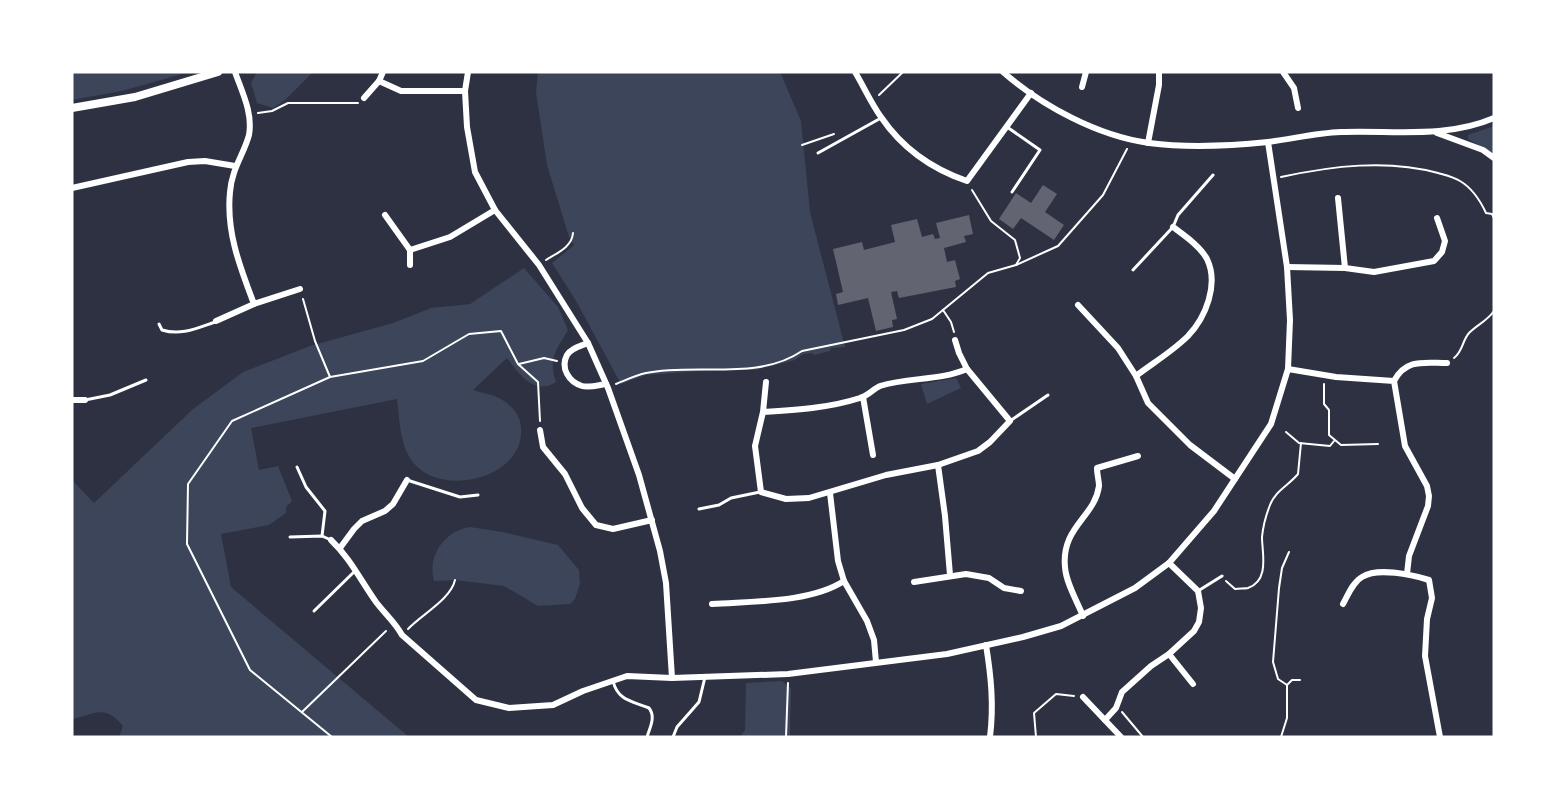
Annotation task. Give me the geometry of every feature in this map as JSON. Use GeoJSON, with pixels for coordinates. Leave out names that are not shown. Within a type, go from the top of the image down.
{"type":"FeatureCollection","features":[{"type":"Feature","properties":{"kind":"street"},"geometry":{"type":"LineString","coordinates":[[72,108],[135,97],[218,72]]}},
{"type":"Feature","properties":{"kind":"street"},"geometry":{"type":"LineString","coordinates":[[235,72],[250,114],[249,135],[235,166],[230,191],[229,220],[235,254],[254,304]]}},
{"type":"Feature","properties":{"kind":"street"},"geometry":{"type":"LineString","coordinates":[[364,98],[379,81],[383,72]]}},
{"type":"Feature","properties":{"kind":"street"},"geometry":{"type":"LineString","coordinates":[[468,72],[465,91],[466,127],[475,172],[495,210],[538,265],[588,343],[607,386],[639,475],[666,583],[672,678]]}},
{"type":"Feature","properties":{"kind":"street"},"geometry":{"type":"LineString","coordinates":[[855,72],[874,107],[896,137],[916,155],[942,172],[967,181],[1031,93]]}},
{"type":"Feature","properties":{"kind":"street"},"geometry":{"type":"LineString","coordinates":[[1003,72],[1069,117],[1102,131],[1148,143],[1206,146],[1268,142],[1339,132],[1436,132],[1471,126],[1494,118]]}},
{"type":"Feature","properties":{"kind":"street"},"geometry":{"type":"LineString","coordinates":[[1082,87],[1086,72]]}},
{"type":"Feature","properties":{"kind":"street"},"geometry":{"type":"LineString","coordinates":[[1148,143],[1160,85],[1159,72]]}},
{"type":"Feature","properties":{"kind":"street"},"geometry":{"type":"LineString","coordinates":[[1283,72],[1294,88],[1298,108]]}},
{"type":"Feature","properties":{"kind":"street"},"geometry":{"type":"LineString","coordinates":[[379,81],[401,91],[465,91]]}},
{"type":"Feature","properties":{"kind":"street"},"geometry":{"type":"LineString","coordinates":[[1436,132],[1483,150],[1494,158]]}},
{"type":"Feature","properties":{"kind":"street"},"geometry":{"type":"LineString","coordinates":[[331,540],[340,548],[380,607],[395,622],[402,635],[476,700],[509,708],[554,705],[583,691],[627,676],[672,678],[788,674],[947,654],[1060,626],[1135,588],[1169,563],[1214,511],[1271,424],[1288,369],[1290,320],[1287,267],[1268,142]]}},
{"type":"Feature","properties":{"kind":"street"},"geometry":{"type":"LineString","coordinates":[[72,188],[188,162],[204,161],[235,166]]}},
{"type":"Feature","properties":{"kind":"street"},"geometry":{"type":"LineString","coordinates":[[1338,198],[1345,268]]}},
{"type":"Feature","properties":{"kind":"street"},"geometry":{"type":"LineString","coordinates":[[410,250],[450,237],[495,210]]}},
{"type":"Feature","properties":{"kind":"street"},"geometry":{"type":"LineString","coordinates":[[385,215],[410,250],[410,265]]}},
{"type":"Feature","properties":{"kind":"street"},"geometry":{"type":"LineString","coordinates":[[1287,267],[1345,268],[1374,272],[1434,261],[1442,252],[1445,241],[1437,218]]}},
{"type":"Feature","properties":{"kind":"street"},"geometry":{"type":"LineString","coordinates":[[1136,376],[1188,335],[1202,316],[1211,292],[1211,274],[1206,258],[1192,242],[1173,227]]}},
{"type":"Feature","properties":{"kind":"street"},"geometry":{"type":"LineString","coordinates":[[216,321],[254,304],[300,289]]}},
{"type":"Feature","properties":{"kind":"street"},"geometry":{"type":"LineString","coordinates":[[1078,305],[1118,348],[1136,376],[1148,403],[1167,424],[1211,463],[1235,479]]}},
{"type":"Feature","properties":{"kind":"street"},"geometry":{"type":"LineString","coordinates":[[766,382],[764,412],[755,446],[760,492],[786,499],[809,498],[886,475],[966,457],[990,442],[1010,421],[967,369],[958,353],[955,340]]}},
{"type":"Feature","properties":{"kind":"street"},"geometry":{"type":"LineString","coordinates":[[588,343],[572,350],[566,356],[565,371],[568,378],[584,387],[607,386]]}},
{"type":"Feature","properties":{"kind":"street"},"geometry":{"type":"LineString","coordinates":[[1407,574],[1409,556],[1430,496],[1405,446],[1394,381],[1399,371],[1414,363],[1447,363]]}},
{"type":"Feature","properties":{"kind":"street"},"geometry":{"type":"LineString","coordinates":[[764,412],[819,408],[863,397],[878,387],[906,381],[943,378],[967,369]]}},
{"type":"Feature","properties":{"kind":"street"},"geometry":{"type":"LineString","coordinates":[[1288,369],[1324,375],[1394,381]]}},
{"type":"Feature","properties":{"kind":"street"},"geometry":{"type":"LineString","coordinates":[[863,397],[873,455]]}},
{"type":"Feature","properties":{"kind":"street"},"geometry":{"type":"LineString","coordinates":[[72,400],[85,400]]}},
{"type":"Feature","properties":{"kind":"street"},"geometry":{"type":"LineString","coordinates":[[540,430],[543,447],[565,474],[582,508],[596,525],[613,529],[652,520]]}},
{"type":"Feature","properties":{"kind":"street"},"geometry":{"type":"LineString","coordinates":[[1083,616],[1065,570],[1065,553],[1069,536],[1094,501],[1099,487],[1097,468],[1138,456]]}},
{"type":"Feature","properties":{"kind":"street"},"geometry":{"type":"LineString","coordinates":[[938,465],[950,575]]}},
{"type":"Feature","properties":{"kind":"street"},"geometry":{"type":"LineString","coordinates":[[340,548],[362,521],[385,511],[393,504],[407,480]]}},
{"type":"Feature","properties":{"kind":"street"},"geometry":{"type":"LineString","coordinates":[[830,493],[838,561],[844,581],[867,621],[874,640],[876,663]]}},
{"type":"Feature","properties":{"kind":"street"},"geometry":{"type":"LineString","coordinates":[[1105,720],[1117,706],[1122,692],[1151,666],[1169,654],[1194,631],[1199,622],[1201,608],[1198,591],[1169,563]]}},
{"type":"Feature","properties":{"kind":"street"},"geometry":{"type":"LineString","coordinates":[[1343,604],[1360,578],[1378,573],[1407,574],[1428,580],[1432,598],[1427,619],[1425,656],[1440,737]]}},
{"type":"Feature","properties":{"kind":"street"},"geometry":{"type":"LineString","coordinates":[[914,582],[966,574],[989,578],[1004,588],[1021,591]]}},
{"type":"Feature","properties":{"kind":"street"},"geometry":{"type":"LineString","coordinates":[[712,604],[801,596],[819,592],[844,581]]}},
{"type":"Feature","properties":{"kind":"street"},"geometry":{"type":"LineString","coordinates":[[986,645],[991,671],[993,712],[990,737]]}},
{"type":"Feature","properties":{"kind":"street"},"geometry":{"type":"LineString","coordinates":[[1169,654],[1192,684]]}},
{"type":"Feature","properties":{"kind":"street"},"geometry":{"type":"LineString","coordinates":[[1083,697],[1121,737]]}},
{"type":"Feature","properties":{"kind":"lane"},"geometry":{"type":"LineString","coordinates":[[818,153],[881,118]]}},
{"type":"Feature","properties":{"kind":"lane"},"geometry":{"type":"LineString","coordinates":[[1007,127],[1040,150],[1012,192]]}},
{"type":"Feature","properties":{"kind":"lane"},"geometry":{"type":"LineString","coordinates":[[1133,270],[1173,227],[1178,216],[1213,175]]}},
{"type":"Feature","properties":{"kind":"lane"},"geometry":{"type":"LineString","coordinates":[[159,324],[162,330],[170,333],[187,332],[216,321]]}},
{"type":"Feature","properties":{"kind":"lane"},"geometry":{"type":"LineString","coordinates":[[85,400],[110,395],[146,380]]}},
{"type":"Feature","properties":{"kind":"lane"},"geometry":{"type":"LineString","coordinates":[[1010,421],[1048,395]]}},
{"type":"Feature","properties":{"kind":"lane"},"geometry":{"type":"LineString","coordinates":[[297,467],[306,487],[325,511],[322,536]]}},
{"type":"Feature","properties":{"kind":"lane"},"geometry":{"type":"LineString","coordinates":[[407,480],[459,497],[478,495]]}},
{"type":"Feature","properties":{"kind":"lane"},"geometry":{"type":"LineString","coordinates":[[699,508],[719,505],[732,498],[760,492]]}},
{"type":"Feature","properties":{"kind":"lane"},"geometry":{"type":"LineString","coordinates":[[290,537],[322,536],[331,540]]}},
{"type":"Feature","properties":{"kind":"lane"},"geometry":{"type":"LineString","coordinates":[[314,611],[356,570]]}},
{"type":"Feature","properties":{"kind":"lane"},"geometry":{"type":"LineString","coordinates":[[1198,591],[1222,576]]}},
{"type":"Feature","properties":{"kind":"lane"},"geometry":{"type":"LineString","coordinates":[[673,737],[677,727],[699,702],[705,676]]}},
{"type":"Feature","properties":{"kind":"lane"},"geometry":{"type":"LineString","coordinates":[[613,680],[615,690],[621,697],[652,711],[653,719],[647,737]]}},
{"type":"Feature","properties":{"kind":"path"},"geometry":{"type":"LineString","coordinates":[[874,107],[879,93],[903,72]]}},
{"type":"Feature","properties":{"kind":"path"},"geometry":{"type":"LineString","coordinates":[[250,114],[272,111],[288,103],[357,105],[364,98]]}},
{"type":"Feature","properties":{"kind":"path"},"geometry":{"type":"LineString","coordinates":[[802,145],[841,132]]}},
{"type":"Feature","properties":{"kind":"path"},"geometry":{"type":"LineString","coordinates":[[607,386],[647,373],[754,368],[793,358],[802,351],[904,330],[932,319],[988,273],[1016,265],[1058,246],[1103,195],[1124,158],[1131,138]]}},
{"type":"Feature","properties":{"kind":"path"},"geometry":{"type":"LineString","coordinates":[[1274,179],[1315,170],[1371,165],[1408,167],[1458,180],[1473,191],[1486,213],[1492,214],[1494,218]]}},
{"type":"Feature","properties":{"kind":"path"},"geometry":{"type":"LineString","coordinates":[[967,181],[991,221],[1015,240],[1020,258],[1016,265]]}},
{"type":"Feature","properties":{"kind":"path"},"geometry":{"type":"LineString","coordinates":[[538,265],[566,248],[573,239],[573,233]]}},
{"type":"Feature","properties":{"kind":"path"},"geometry":{"type":"LineString","coordinates":[[300,289],[315,341],[330,377]]}},
{"type":"Feature","properties":{"kind":"path"},"geometry":{"type":"LineString","coordinates":[[943,310],[951,322],[955,340]]}},
{"type":"Feature","properties":{"kind":"path"},"geometry":{"type":"LineString","coordinates":[[1447,363],[1460,353],[1467,335],[1489,319],[1494,311]]}},
{"type":"Feature","properties":{"kind":"path"},"geometry":{"type":"LineString","coordinates":[[332,737],[249,670],[187,544],[188,484],[232,421],[330,377],[423,361],[469,334],[501,331],[518,364],[538,382],[540,430]]}},
{"type":"Feature","properties":{"kind":"path"},"geometry":{"type":"LineString","coordinates":[[518,364],[544,358],[566,363]]}},
{"type":"Feature","properties":{"kind":"path"},"geometry":{"type":"LineString","coordinates":[[1324,375],[1324,404],[1329,410],[1329,435],[1341,445],[1378,444]]}},
{"type":"Feature","properties":{"kind":"path"},"geometry":{"type":"LineString","coordinates":[[1286,432],[1301,443],[1330,446],[1335,441]]}},
{"type":"Feature","properties":{"kind":"path"},"geometry":{"type":"LineString","coordinates":[[1222,576],[1235,589],[1249,588],[1260,578],[1264,567],[1262,536],[1265,519],[1277,493],[1298,474],[1301,443]]}},
{"type":"Feature","properties":{"kind":"path"},"geometry":{"type":"LineString","coordinates":[[1287,685],[1278,679],[1273,662],[1282,568],[1289,552]]}},
{"type":"Feature","properties":{"kind":"path"},"geometry":{"type":"LineString","coordinates":[[402,635],[454,587],[455,580]]}},
{"type":"Feature","properties":{"kind":"path"},"geometry":{"type":"LineString","coordinates":[[301,712],[395,622]]}},
{"type":"Feature","properties":{"kind":"path"},"geometry":{"type":"LineString","coordinates":[[786,737],[788,674]]}},
{"type":"Feature","properties":{"kind":"path"},"geometry":{"type":"LineString","coordinates":[[1281,737],[1287,718],[1287,685],[1292,680],[1300,680]]}},
{"type":"Feature","properties":{"kind":"path"},"geometry":{"type":"LineString","coordinates":[[1036,737],[1034,713],[1056,694],[1083,697]]}},
{"type":"Feature","properties":{"kind":"path"},"geometry":{"type":"LineString","coordinates":[[1117,706],[1143,737]]}},
{"type":"Feature","properties":{"kind":"shaded area"},"geometry":{"type":"Polygon","coordinates":[[[72,72],[189,72],[122,91],[72,100],[72,72]]]}},
{"type":"Feature","properties":{"kind":"shaded area"},"geometry":{"type":"Polygon","coordinates":[[[257,72],[313,72],[285,100],[273,108],[257,103],[251,83],[257,72]]]}},
{"type":"Feature","properties":{"kind":"shaded area"},"geometry":{"type":"Polygon","coordinates":[[[538,72],[780,72],[801,121],[810,212],[845,347],[831,348],[830,351],[814,355],[813,353],[803,354],[795,360],[755,370],[715,370],[646,375],[621,384],[576,301],[552,263],[574,245],[569,237],[547,165],[536,92],[538,72]]]}},
{"type":"Feature","properties":{"kind":"shaded area"},"geometry":{"type":"Polygon","coordinates":[[[1494,126],[1494,154],[1468,139],[1468,135],[1494,126]]]}},
{"type":"Feature","properties":{"kind":"shaded area"},"geometry":{"type":"Polygon","coordinates":[[[524,268],[558,307],[568,330],[554,355],[553,367],[556,382],[548,386],[534,385],[522,376],[507,358],[473,390],[493,395],[504,401],[519,418],[521,435],[516,451],[506,464],[492,473],[475,479],[457,481],[439,479],[424,472],[412,461],[405,446],[397,399],[251,428],[259,470],[278,466],[292,501],[286,507],[286,513],[269,525],[221,534],[231,587],[409,737],[119,737],[123,726],[110,715],[99,712],[72,719],[72,480],[94,503],[193,409],[243,372],[310,346],[393,323],[431,308],[470,304],[524,268]]]}},
{"type":"Feature","properties":{"kind":"shaded area"},"geometry":{"type":"Polygon","coordinates":[[[956,378],[961,388],[927,404],[921,384],[956,378]]]}},
{"type":"Feature","properties":{"kind":"shaded area"},"geometry":{"type":"Polygon","coordinates":[[[470,527],[558,545],[579,570],[580,584],[575,599],[570,604],[538,606],[504,586],[455,580],[434,581],[433,562],[440,546],[453,533],[470,527]]]}},
{"type":"Feature","properties":{"kind":"shaded area"},"geometry":{"type":"Polygon","coordinates":[[[782,681],[791,688],[790,737],[740,737],[745,730],[746,683],[782,681]]]}},
{"type":"Feature","properties":{"kind":"building"},"geometry":{"type":"Polygon","coordinates":[[[1043,185],[1057,194],[1045,212],[1064,225],[1054,240],[1021,218],[1013,229],[999,219],[1016,193],[1031,203],[1043,185]]]}},
{"type":"Feature","properties":{"kind":"building"},"geometry":{"type":"Polygon","coordinates":[[[969,215],[973,234],[964,236],[966,242],[944,248],[947,262],[955,260],[960,279],[955,281],[956,287],[899,298],[897,291],[891,292],[897,319],[892,320],[893,327],[876,331],[868,298],[838,305],[836,294],[843,292],[833,249],[862,242],[864,250],[895,242],[891,225],[917,219],[922,237],[933,234],[935,239],[940,238],[936,223],[969,215]]]}}]}
